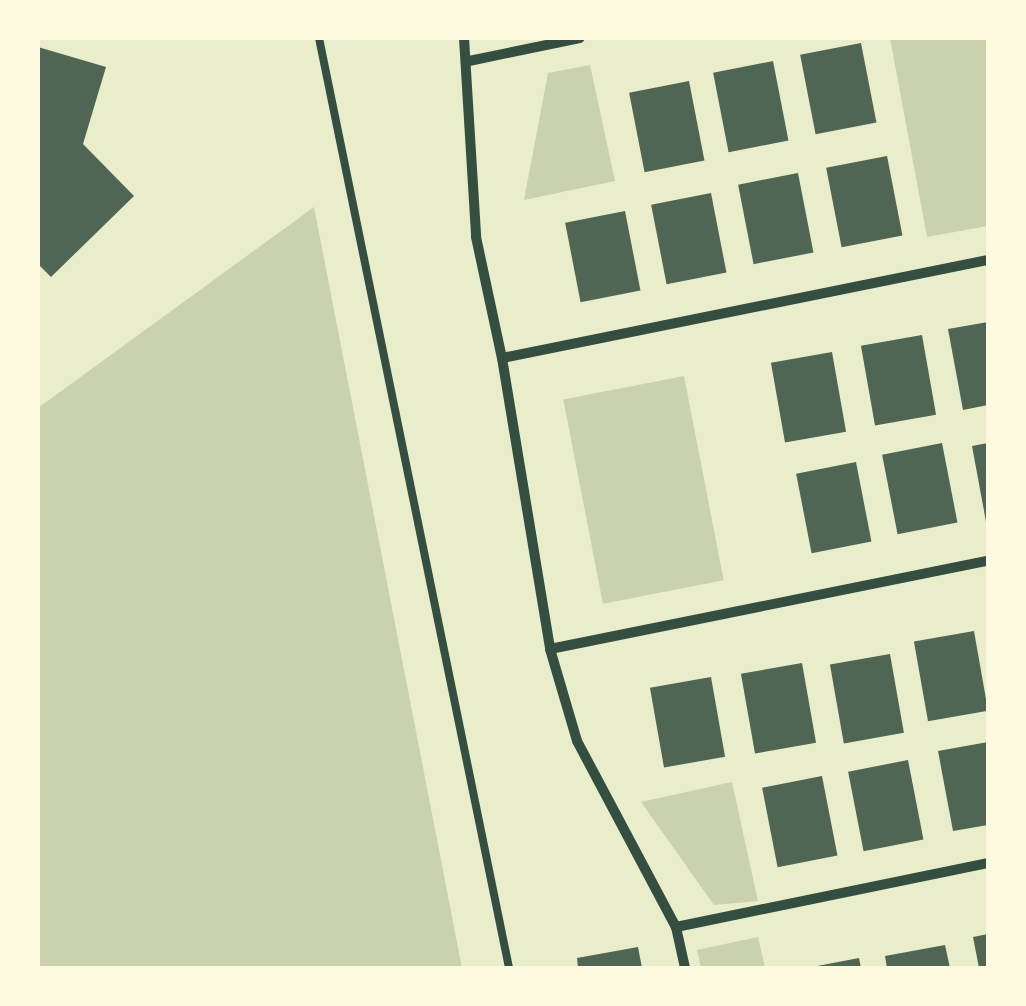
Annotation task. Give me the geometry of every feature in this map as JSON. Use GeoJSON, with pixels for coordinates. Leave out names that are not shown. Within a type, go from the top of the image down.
{"type":"FeatureCollection","features":[{"type":"Feature","properties":{"kind":"street"},"geometry":{"type":"LineString","coordinates":[[464,38],[469,61],[476,237],[502,358],[550,648],[577,741],[676,928],[685,968]]}},
{"type":"Feature","properties":{"kind":"street"},"geometry":{"type":"LineString","coordinates":[[469,61],[580,38]]}},
{"type":"Feature","properties":{"kind":"street"},"geometry":{"type":"LineString","coordinates":[[502,358],[988,260]]}},
{"type":"Feature","properties":{"kind":"street"},"geometry":{"type":"LineString","coordinates":[[550,648],[988,560]]}},
{"type":"Feature","properties":{"kind":"street"},"geometry":{"type":"LineString","coordinates":[[676,928],[988,863]]}},
{"type":"Feature","properties":{"kind":"lane"},"geometry":{"type":"LineString","coordinates":[[319,38],[509,968]]}},
{"type":"Feature","properties":{"kind":"green space"},"geometry":{"type":"Polygon","coordinates":[[[890,38],[988,38],[988,226],[927,237],[890,38]]]}},
{"type":"Feature","properties":{"kind":"green space"},"geometry":{"type":"Polygon","coordinates":[[[590,65],[615,181],[524,200],[548,73],[590,65]]]}},
{"type":"Feature","properties":{"kind":"green space"},"geometry":{"type":"Polygon","coordinates":[[[314,207],[462,968],[38,968],[38,408],[314,207]]]}},
{"type":"Feature","properties":{"kind":"green space"},"geometry":{"type":"Polygon","coordinates":[[[684,376],[724,580],[603,604],[563,399],[684,376]]]}},
{"type":"Feature","properties":{"kind":"green space"},"geometry":{"type":"Polygon","coordinates":[[[732,782],[758,901],[714,905],[641,802],[732,782]]]}},
{"type":"Feature","properties":{"kind":"green space"},"geometry":{"type":"Polygon","coordinates":[[[758,937],[765,968],[701,968],[697,950],[758,937]]]}},
{"type":"Feature","properties":{"kind":"building"},"geometry":{"type":"Polygon","coordinates":[[[861,43],[876,123],[816,134],[800,55],[861,43]]]}},
{"type":"Feature","properties":{"kind":"building"},"geometry":{"type":"Polygon","coordinates":[[[38,47],[106,67],[83,144],[134,196],[51,277],[38,264],[38,47]]]}},
{"type":"Feature","properties":{"kind":"building"},"geometry":{"type":"Polygon","coordinates":[[[773,61],[788,141],[729,152],[713,73],[773,61]]]}},
{"type":"Feature","properties":{"kind":"building"},"geometry":{"type":"Polygon","coordinates":[[[689,81],[704,161],[645,172],[629,93],[689,81]]]}},
{"type":"Feature","properties":{"kind":"building"},"geometry":{"type":"Polygon","coordinates":[[[887,156],[902,236],[842,247],[826,168],[887,156]]]}},
{"type":"Feature","properties":{"kind":"building"},"geometry":{"type":"Polygon","coordinates":[[[798,173],[813,253],[754,264],[738,185],[798,173]]]}},
{"type":"Feature","properties":{"kind":"building"},"geometry":{"type":"Polygon","coordinates":[[[711,193],[726,273],[667,284],[651,205],[711,193]]]}},
{"type":"Feature","properties":{"kind":"building"},"geometry":{"type":"Polygon","coordinates":[[[625,211],[640,291],[581,302],[565,223],[625,211]]]}},
{"type":"Feature","properties":{"kind":"building"},"geometry":{"type":"Polygon","coordinates":[[[988,322],[988,405],[963,410],[948,329],[988,322]]]}},
{"type":"Feature","properties":{"kind":"building"},"geometry":{"type":"Polygon","coordinates":[[[922,335],[936,415],[875,426],[861,346],[922,335]]]}},
{"type":"Feature","properties":{"kind":"building"},"geometry":{"type":"Polygon","coordinates":[[[832,352],[846,432],[785,443],[771,363],[832,352]]]}},
{"type":"Feature","properties":{"kind":"building"},"geometry":{"type":"Polygon","coordinates":[[[942,443],[957,523],[898,534],[882,455],[942,443]]]}},
{"type":"Feature","properties":{"kind":"building"},"geometry":{"type":"Polygon","coordinates":[[[988,443],[988,527],[987,527],[972,446],[988,443]]]}},
{"type":"Feature","properties":{"kind":"building"},"geometry":{"type":"Polygon","coordinates":[[[856,462],[871,542],[812,553],[796,474],[856,462]]]}},
{"type":"Feature","properties":{"kind":"building"},"geometry":{"type":"Polygon","coordinates":[[[974,631],[988,711],[928,721],[914,642],[974,631]]]}},
{"type":"Feature","properties":{"kind":"building"},"geometry":{"type":"Polygon","coordinates":[[[890,654],[904,733],[844,743],[830,665],[890,654]]]}},
{"type":"Feature","properties":{"kind":"building"},"geometry":{"type":"Polygon","coordinates":[[[802,663],[816,743],[755,754],[741,674],[802,663]]]}},
{"type":"Feature","properties":{"kind":"building"},"geometry":{"type":"Polygon","coordinates":[[[711,677],[725,757],[664,768],[650,688],[711,677]]]}},
{"type":"Feature","properties":{"kind":"building"},"geometry":{"type":"Polygon","coordinates":[[[988,742],[988,825],[953,831],[938,751],[988,742]]]}},
{"type":"Feature","properties":{"kind":"building"},"geometry":{"type":"Polygon","coordinates":[[[908,760],[923,840],[864,851],[848,772],[908,760]]]}},
{"type":"Feature","properties":{"kind":"building"},"geometry":{"type":"Polygon","coordinates":[[[822,776],[837,856],[778,867],[762,788],[822,776]]]}},
{"type":"Feature","properties":{"kind":"building"},"geometry":{"type":"Polygon","coordinates":[[[988,934],[988,968],[979,968],[973,937],[988,934]]]}},
{"type":"Feature","properties":{"kind":"building"},"geometry":{"type":"Polygon","coordinates":[[[945,945],[950,968],[887,968],[885,956],[945,945]]]}},
{"type":"Feature","properties":{"kind":"building"},"geometry":{"type":"Polygon","coordinates":[[[638,947],[642,968],[578,968],[577,958],[638,947]]]}},
{"type":"Feature","properties":{"kind":"building"},"geometry":{"type":"Polygon","coordinates":[[[859,958],[861,968],[812,968],[812,967],[859,958]]]}}]}
